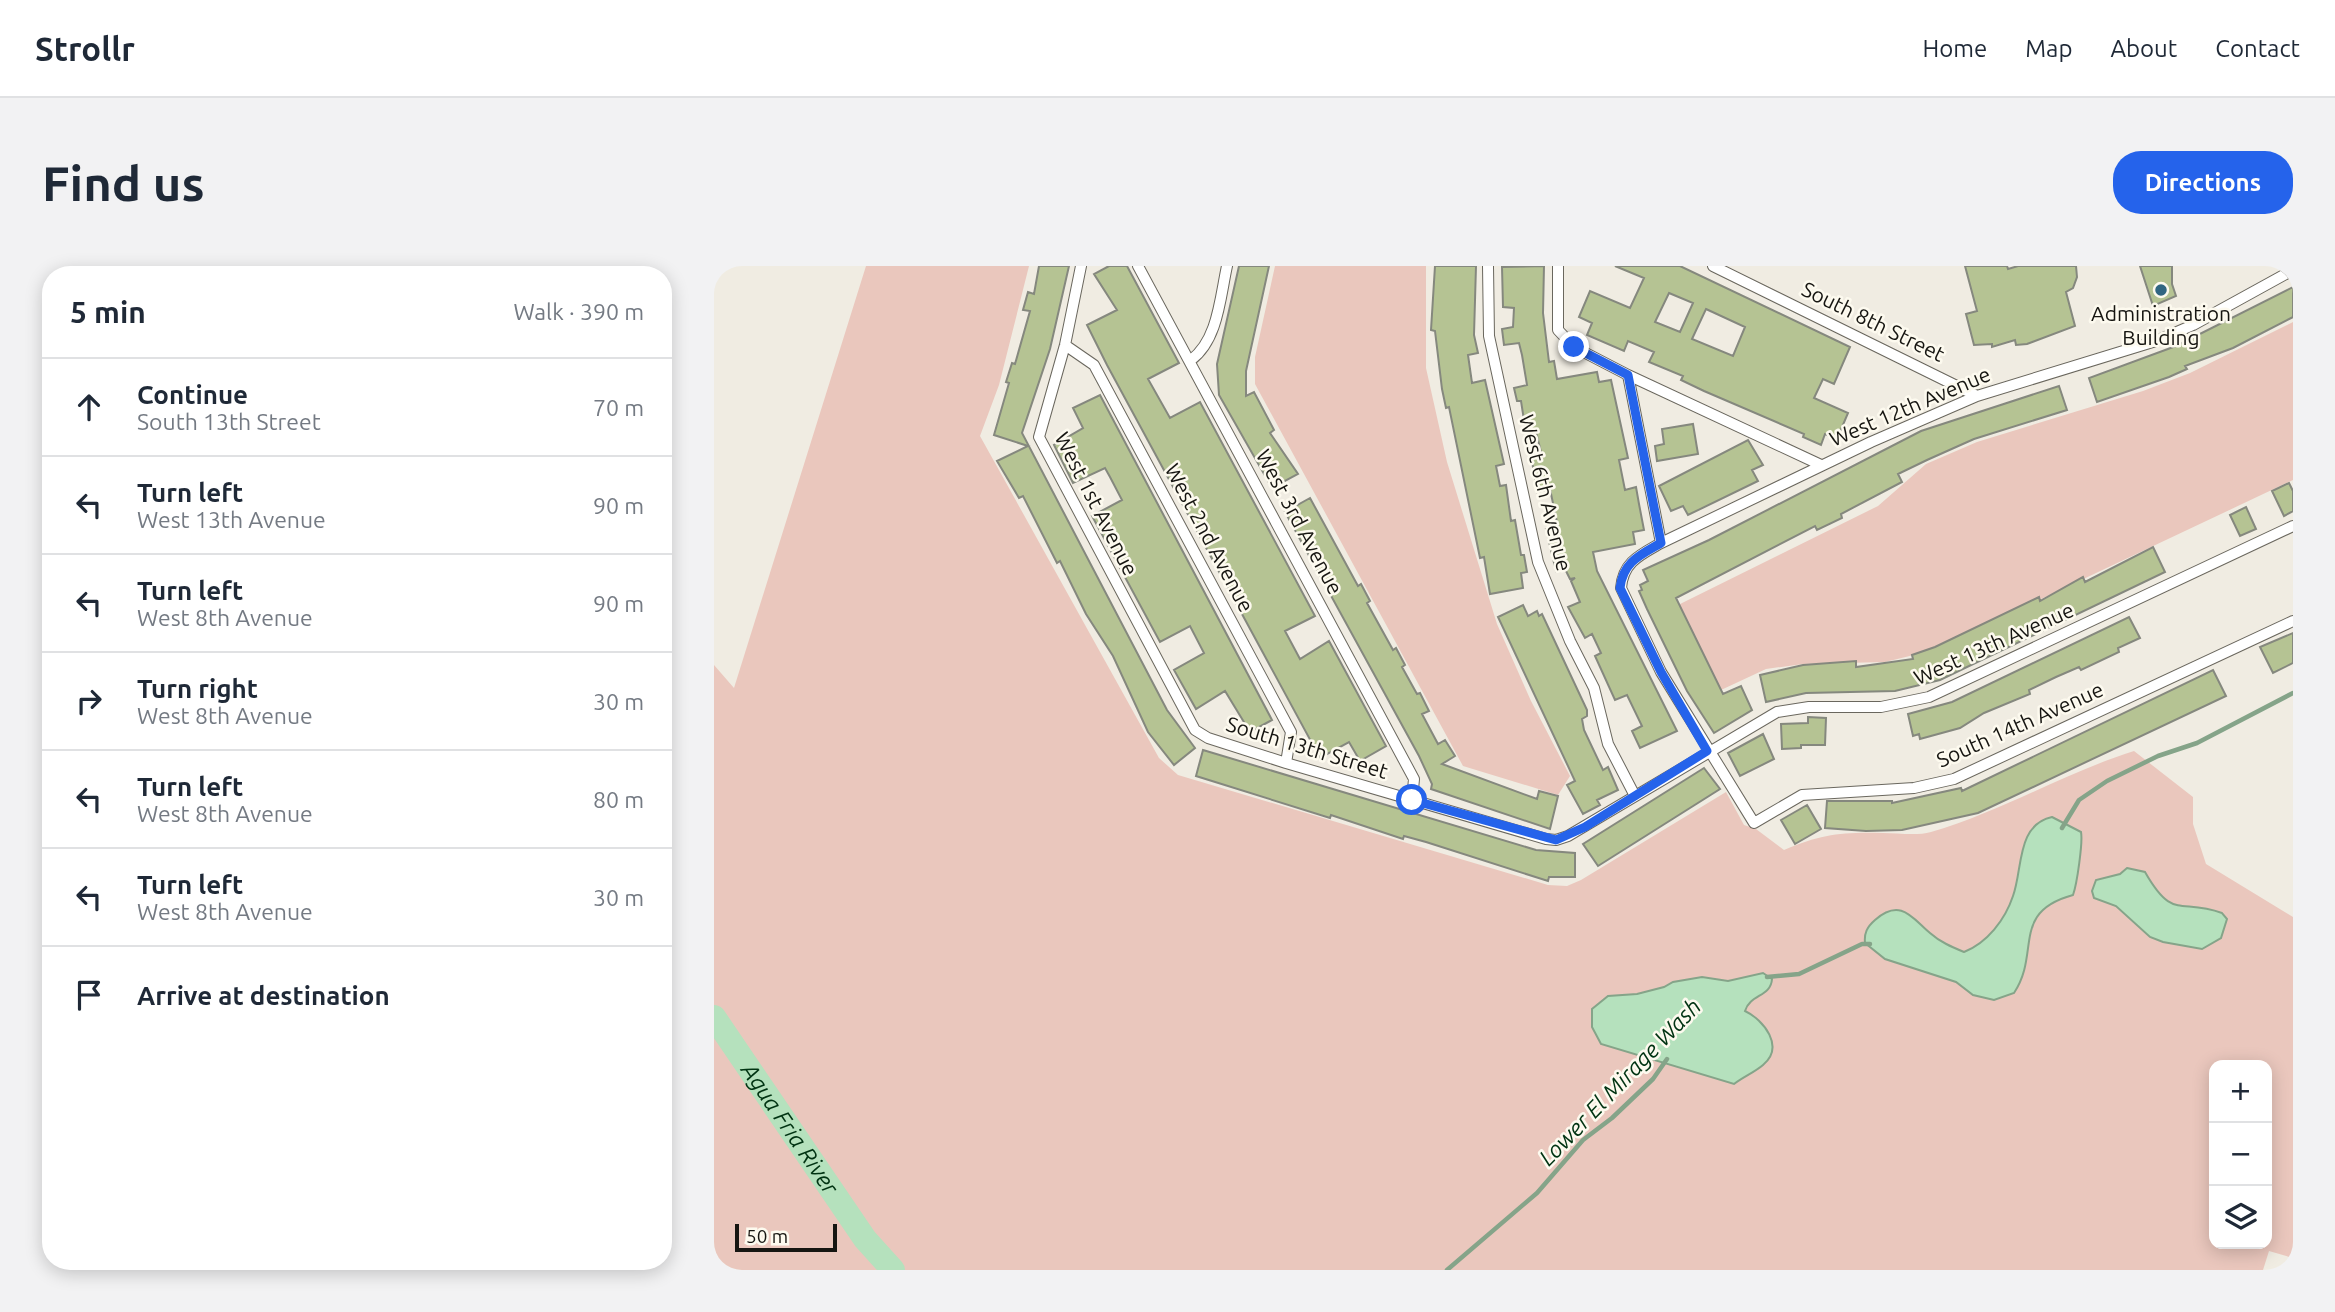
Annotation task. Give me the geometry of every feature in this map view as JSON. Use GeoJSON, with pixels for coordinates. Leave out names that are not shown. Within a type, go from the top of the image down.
{"type":"FeatureCollection","features":[{"type":"Feature","properties":{"kind":"street","name":"West 1st Avenue"},"geometry":{"type":"LineString","coordinates":[[1081,266],[1065,345],[1039,437],[1195,730],[1208,738]]}},
{"type":"Feature","properties":{"kind":"street","name":"West 3rd Avenue"},"geometry":{"type":"LineString","coordinates":[[1138,266],[1191,360],[1414,779],[1412,800]]}},
{"type":"Feature","properties":{"kind":"street"},"geometry":{"type":"LineString","coordinates":[[1191,360],[1204,351],[1213,329],[1227,266]]}},
{"type":"Feature","properties":{"kind":"street","name":"West 6th Avenue"},"geometry":{"type":"LineString","coordinates":[[1488,266],[1489,336],[1538,562],[1570,641],[1594,688],[1608,744],[1635,796]]}},
{"type":"Feature","properties":{"kind":"street"},"geometry":{"type":"LineString","coordinates":[[1559,266],[1558,330],[1574,347],[1821,465]]}},
{"type":"Feature","properties":{"kind":"street","name":"South 8th Street"},"geometry":{"type":"LineString","coordinates":[[1713,266],[1977,397]]}},
{"type":"Feature","properties":{"kind":"street","name":"West 12th Avenue"},"geometry":{"type":"LineString","coordinates":[[1707,751],[1661,672],[1620,588],[1622,572],[1631,561],[1661,543],[1821,465],[1977,397],[2156,341],[2218,313],[2293,270]]}},
{"type":"Feature","properties":{"kind":"street","name":"West 2nd Avenue"},"geometry":{"type":"LineString","coordinates":[[1065,345],[1094,365],[1291,732],[1286,763]]}},
{"type":"Feature","properties":{"kind":"street"},"geometry":{"type":"LineString","coordinates":[[1628,375],[1661,543]]}},
{"type":"Feature","properties":{"kind":"street","name":"West 13th Avenue"},"geometry":{"type":"LineString","coordinates":[[1556,840],[1568,836],[1707,751],[1777,712],[1809,707],[1881,707],[1929,697],[2293,526]]}},
{"type":"Feature","properties":{"kind":"street","name":"South 14th Avenue"},"geometry":{"type":"LineString","coordinates":[[1707,751],[1754,822],[1802,795],[1914,788],[1954,779],[2293,621]]}},
{"type":"Feature","properties":{"kind":"street","name":"South 13th Street"},"geometry":{"type":"LineString","coordinates":[[1208,738],[1412,800],[1556,840]]}},
{"type":"Feature","properties":{"kind":"shaded area"},"geometry":{"type":"Polygon","coordinates":[[[866,266],[1029,266],[999,385],[980,436],[1159,758],[1178,775],[1548,885],[1567,886],[1726,792],[1744,825],[1756,829],[1784,850],[1821,837],[1843,834],[1931,832],[1957,824],[2134,751],[2193,797],[2193,824],[2206,864],[2293,917],[2293,1258],[2269,1251],[2263,1270],[714,1270],[714,665],[734,688],[866,266]]]}},
{"type":"Feature","properties":{"kind":"shaded area"},"geometry":{"type":"Polygon","coordinates":[[[1275,266],[1426,266],[1426,368],[1447,462],[1497,624],[1531,701],[1570,776],[1558,795],[1463,766],[1255,384],[1255,357],[1275,266]]]}},
{"type":"Feature","properties":{"kind":"shaded area"},"geometry":{"type":"Polygon","coordinates":[[[2293,322],[2293,480],[1952,641],[1918,654],[1885,662],[1803,664],[1766,669],[1721,690],[1674,607],[1878,506],[1926,464],[1977,442],[2143,391],[2190,373],[2293,322]]]}},
{"type":"Feature","properties":{"kind":"shaded area"},"geometry":{"type":"Polygon","coordinates":[[[2052,817],[2081,832],[2075,890],[2073,895],[2053,902],[2041,912],[2034,923],[2022,978],[2014,993],[1994,1000],[1973,995],[1956,982],[1885,959],[1865,943],[1866,933],[1872,923],[1884,913],[1899,910],[1912,917],[1938,939],[1964,952],[1980,943],[1994,930],[2010,905],[2026,838],[2040,822],[2052,817]]]}},
{"type":"Feature","properties":{"kind":"shaded area"},"geometry":{"type":"Polygon","coordinates":[[[2127,868],[2145,872],[2170,903],[2222,913],[2227,919],[2221,938],[2202,949],[2163,942],[2150,937],[2116,906],[2094,898],[2092,891],[2096,880],[2120,874],[2127,868]]]}},
{"type":"Feature","properties":{"kind":"shaded area"},"geometry":{"type":"Polygon","coordinates":[[[1763,973],[1772,979],[1771,985],[1751,1001],[1745,1011],[1765,1027],[1772,1042],[1772,1050],[1763,1065],[1734,1084],[1601,1044],[1592,1027],[1592,1009],[1608,996],[1637,994],[1673,982],[1702,977],[1728,981],[1763,973]]]}},
{"type":"Feature","properties":{"kind":"building"},"geometry":{"type":"Polygon","coordinates":[[[1039,266],[1069,266],[1050,349],[1022,433],[1167,710],[1195,748],[1174,765],[1148,732],[1113,656],[1086,614],[1060,561],[1057,563],[1023,496],[1019,498],[997,461],[1028,446],[994,435],[1009,383],[1006,382],[1012,363],[1015,364],[1030,311],[1023,310],[1028,292],[1034,294],[1039,266]]]}},
{"type":"Feature","properties":{"kind":"building"},"geometry":{"type":"Polygon","coordinates":[[[1109,266],[1127,266],[1179,363],[1148,379],[1170,418],[1200,402],[1315,616],[1285,631],[1300,659],[1329,641],[1386,746],[1360,761],[1349,742],[1320,758],[1107,365],[1087,325],[1117,310],[1094,274],[1109,266]]]}},
{"type":"Feature","properties":{"kind":"building"},"geometry":{"type":"Polygon","coordinates":[[[1239,266],[1269,266],[1246,371],[1246,396],[1254,392],[1274,430],[1270,433],[1298,474],[1272,488],[1219,395],[1217,364],[1239,266]]]}},
{"type":"Feature","properties":{"kind":"building"},"geometry":{"type":"Polygon","coordinates":[[[1435,266],[1476,266],[1474,335],[1478,353],[1468,355],[1472,383],[1485,380],[1504,464],[1496,466],[1500,486],[1506,485],[1511,521],[1515,520],[1521,555],[1524,555],[1527,572],[1521,573],[1523,588],[1490,594],[1484,557],[1480,558],[1449,407],[1446,408],[1442,389],[1435,331],[1431,330],[1435,266]]]}},
{"type":"Feature","properties":{"kind":"building"},"geometry":{"type":"Polygon","coordinates":[[[1544,266],[1543,313],[1549,362],[1554,361],[1557,379],[1597,372],[1599,382],[1611,380],[1628,458],[1619,460],[1625,490],[1636,487],[1644,530],[1633,532],[1635,544],[1593,552],[1597,571],[1677,731],[1640,748],[1632,731],[1642,726],[1627,695],[1615,700],[1595,656],[1601,653],[1592,634],[1585,638],[1568,607],[1580,602],[1571,581],[1575,578],[1570,579],[1565,569],[1556,571],[1546,529],[1558,527],[1550,489],[1537,492],[1531,455],[1541,452],[1536,432],[1526,433],[1521,401],[1517,401],[1514,388],[1527,385],[1522,355],[1519,343],[1504,345],[1502,329],[1513,327],[1514,308],[1503,307],[1502,267],[1544,266]]]}},
{"type":"Feature","properties":{"kind":"building"},"geometry":{"type":"Polygon","coordinates":[[[1615,266],[1680,266],[1850,347],[1834,384],[1823,379],[1814,398],[1848,413],[1837,439],[1825,434],[1821,445],[1803,437],[1804,434],[1681,380],[1683,376],[1649,362],[1654,352],[1628,341],[1624,351],[1587,335],[1592,323],[1579,317],[1590,291],[1630,308],[1644,278],[1615,266]],[[1669,293],[1655,322],[1680,332],[1693,303],[1669,293]],[[1706,309],[1692,339],[1733,356],[1745,327],[1706,309]]]}},
{"type":"Feature","properties":{"kind":"building"},"geometry":{"type":"Polygon","coordinates":[[[1965,266],[2007,266],[2008,269],[2018,266],[2076,266],[2077,277],[2073,288],[2066,292],[2075,326],[2027,344],[2016,345],[2015,340],[1992,347],[1992,344],[1974,345],[1966,314],[1977,311],[1965,266]]]}},
{"type":"Feature","properties":{"kind":"building","name":"Administration Building"},"geometry":{"type":"Polygon","coordinates":[[[2140,266],[2172,266],[2172,284],[2176,296],[2153,306],[2140,266]]]}},
{"type":"Feature","properties":{"kind":"building"},"geometry":{"type":"Polygon","coordinates":[[[2293,287],[2293,317],[2233,348],[2185,366],[2187,369],[2169,377],[2097,402],[2089,378],[2176,346],[2293,287]]]}},
{"type":"Feature","properties":{"kind":"building"},"geometry":{"type":"Polygon","coordinates":[[[2059,386],[2067,410],[1974,439],[1927,460],[1898,474],[1902,482],[1841,514],[1842,518],[1817,530],[1815,526],[1676,598],[1723,694],[1741,686],[1752,710],[1714,733],[1687,691],[1639,591],[1642,590],[1640,585],[1648,581],[1643,570],[1709,540],[1921,431],[2059,386]]]}},
{"type":"Feature","properties":{"kind":"building"},"geometry":{"type":"Polygon","coordinates":[[[1100,395],[1272,720],[1250,732],[1225,691],[1196,709],[1174,670],[1204,653],[1190,626],[1160,642],[1092,516],[1122,500],[1110,477],[1105,468],[1073,483],[1054,445],[1083,428],[1073,408],[1100,395]]]}},
{"type":"Feature","properties":{"kind":"building"},"geometry":{"type":"Polygon","coordinates":[[[1693,424],[1698,454],[1657,461],[1655,446],[1664,444],[1662,429],[1693,424]]]}},
{"type":"Feature","properties":{"kind":"building"},"geometry":{"type":"Polygon","coordinates":[[[1748,440],[1763,465],[1752,470],[1758,481],[1688,515],[1683,506],[1671,511],[1659,486],[1748,440]]]}},
{"type":"Feature","properties":{"kind":"building"},"geometry":{"type":"Polygon","coordinates":[[[2289,483],[2293,491],[2293,511],[2284,516],[2272,491],[2289,483]]]}},
{"type":"Feature","properties":{"kind":"building"},"geometry":{"type":"Polygon","coordinates":[[[1310,498],[1358,586],[1361,584],[1370,601],[1367,603],[1393,650],[1396,648],[1405,665],[1402,667],[1417,694],[1420,693],[1429,711],[1422,714],[1438,744],[1445,740],[1455,756],[1442,764],[1537,799],[1539,791],[1558,796],[1550,829],[1431,789],[1432,784],[1419,756],[1285,512],[1310,498]]]}},
{"type":"Feature","properties":{"kind":"building"},"geometry":{"type":"Polygon","coordinates":[[[2246,507],[2256,529],[2240,536],[2230,515],[2246,507]]]}},
{"type":"Feature","properties":{"kind":"building"},"geometry":{"type":"Polygon","coordinates":[[[2153,547],[2165,572],[1940,680],[1895,691],[1806,693],[1766,702],[1760,675],[1803,665],[1856,661],[1856,667],[1913,659],[1912,655],[1935,647],[2039,597],[2040,601],[2083,577],[2085,582],[2153,547]]]}},
{"type":"Feature","properties":{"kind":"building"},"geometry":{"type":"Polygon","coordinates":[[[1523,605],[1528,616],[1537,611],[1539,616],[1542,614],[1587,710],[1587,716],[1582,719],[1584,730],[1603,770],[1608,767],[1618,790],[1597,800],[1600,805],[1583,814],[1567,785],[1575,781],[1498,617],[1523,605]]]}},
{"type":"Feature","properties":{"kind":"building"},"geometry":{"type":"Polygon","coordinates":[[[2129,617],[2140,638],[2118,648],[2119,652],[2081,670],[2079,667],[2056,677],[2029,690],[2030,694],[1984,713],[1960,728],[1920,739],[1919,734],[1913,736],[1908,714],[1952,702],[2129,617]]]}},
{"type":"Feature","properties":{"kind":"building"},"geometry":{"type":"Polygon","coordinates":[[[2293,633],[2293,663],[2273,673],[2260,647],[2293,633]]]}},
{"type":"Feature","properties":{"kind":"building"},"geometry":{"type":"Polygon","coordinates":[[[2213,670],[2226,696],[1978,813],[1902,830],[1825,828],[1827,801],[1892,803],[1961,788],[1962,791],[2213,670]]]}},
{"type":"Feature","properties":{"kind":"building"},"geometry":{"type":"Polygon","coordinates":[[[1808,717],[1826,718],[1825,745],[1801,745],[1801,748],[1782,749],[1781,724],[1808,723],[1808,717]]]}},
{"type":"Feature","properties":{"kind":"building"},"geometry":{"type":"Polygon","coordinates":[[[1763,734],[1774,759],[1740,776],[1728,753],[1763,734]]]}},
{"type":"Feature","properties":{"kind":"building"},"geometry":{"type":"Polygon","coordinates":[[[1203,750],[1536,850],[1575,853],[1575,877],[1549,877],[1548,881],[1426,842],[1404,836],[1403,839],[1196,776],[1203,750]]]}},
{"type":"Feature","properties":{"kind":"building"},"geometry":{"type":"Polygon","coordinates":[[[1704,768],[1720,789],[1598,866],[1583,844],[1704,768]]]}},
{"type":"Feature","properties":{"kind":"building"},"geometry":{"type":"Polygon","coordinates":[[[1807,805],[1821,829],[1795,844],[1781,820],[1807,805]]]}},
{"type":"Feature","properties":{"kind":"waterway","name":"Lower El Mirage Wash"},"geometry":{"type":"LineString","coordinates":[[2062,828],[2079,800],[2107,781],[2158,756],[2197,743],[2293,693]]}},
{"type":"Feature","properties":{"kind":"waterway","name":"Lower El Mirage Wash"},"geometry":{"type":"LineString","coordinates":[[1767,977],[1799,974],[1862,944],[1870,944]]}},
{"type":"Feature","properties":{"kind":"waterway","name":"Agua Fria River"},"geometry":{"type":"LineString","coordinates":[[714,1017],[865,1239],[893,1270]]}},
{"type":"Feature","properties":{"kind":"waterway","name":"Lower El Mirage Wash"},"geometry":{"type":"LineString","coordinates":[[1447,1270],[1537,1193],[1583,1140],[1612,1118],[1653,1079],[1667,1059]]}},
{"type":"Feature","properties":{"kind":"place","name":"Administration Building"},"geometry":{"type":"Point","coordinates":[2161,290]}},
{"type":"Feature","properties":{"kind":"route"},"geometry":{"type":"LineString","coordinates":[[1412,800],[1556,840],[1585,827],[1707,751],[1661,672],[1620,588],[1622,572],[1631,561],[1661,543],[1628,375],[1574,347]]}}]}
